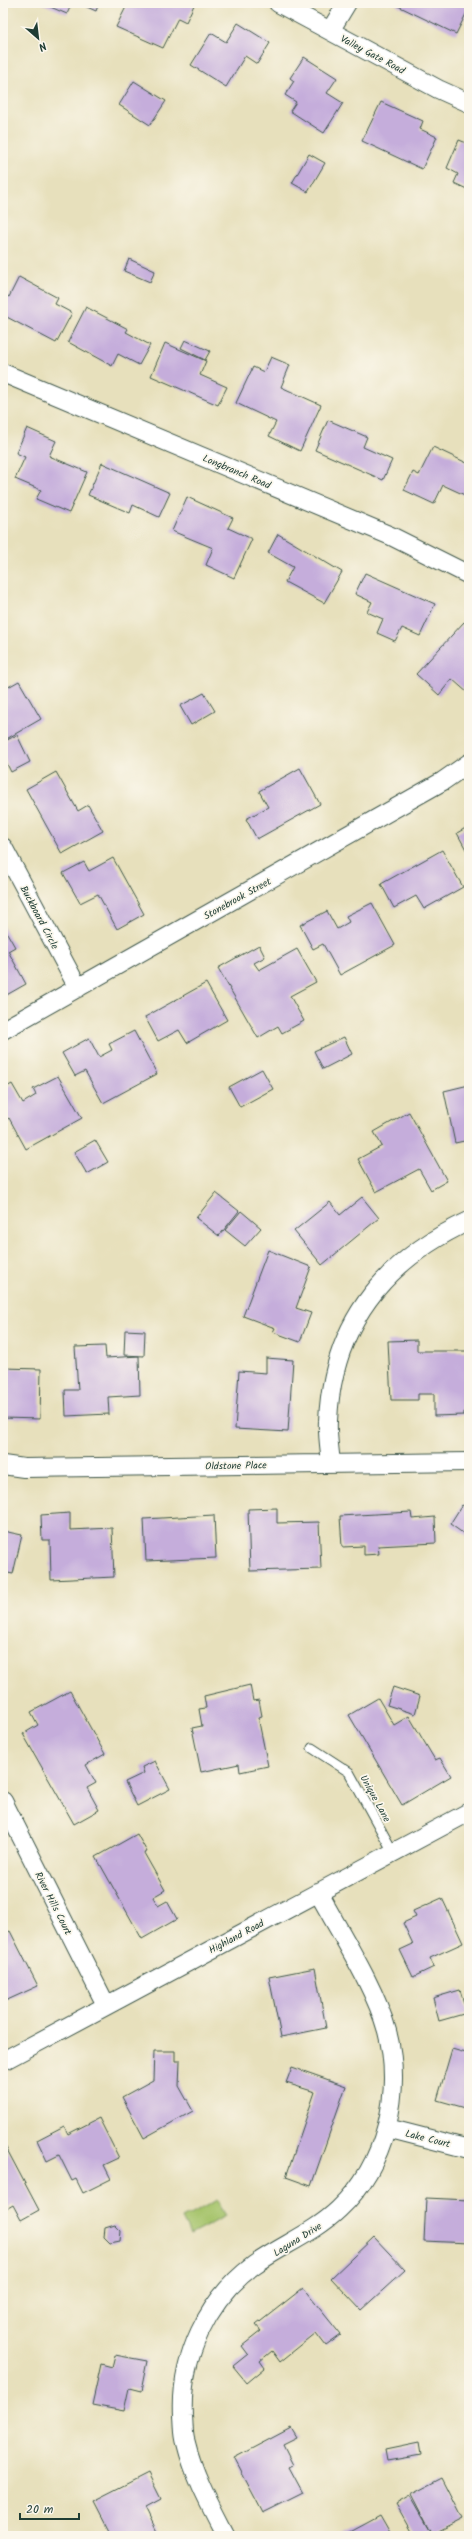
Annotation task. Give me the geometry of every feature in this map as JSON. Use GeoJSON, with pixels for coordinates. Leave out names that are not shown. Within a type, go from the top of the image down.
{"type":"FeatureCollection","features":[{"type":"Feature","properties":{"kind":"street","name":"Valley Gate Road"},"geometry":{"type":"LineString","coordinates":[[278,3],[469,103]]}},
{"type":"Feature","properties":{"kind":"street"},"geometry":{"type":"LineString","coordinates":[[330,31],[347,3]]}},
{"type":"Feature","properties":{"kind":"street","name":"Longbranch Road"},"geometry":{"type":"LineString","coordinates":[[3,373],[391,536],[469,575]]}},
{"type":"Feature","properties":{"kind":"street","name":"Stonebrook Street"},"geometry":{"type":"LineString","coordinates":[[3,1030],[443,781],[469,763]]}},
{"type":"Feature","properties":{"kind":"street","name":"Buckboard Circle"},"geometry":{"type":"LineString","coordinates":[[3,847],[78,988]]}},
{"type":"Feature","properties":{"kind":"street"},"geometry":{"type":"LineString","coordinates":[[331,1464],[327,1423],[332,1381],[344,1342],[364,1305],[390,1273],[422,1246],[469,1222]]}},
{"type":"Feature","properties":{"kind":"street","name":"Oldstone Place"},"geometry":{"type":"LineString","coordinates":[[3,1465],[24,1468],[469,1462]]}},
{"type":"Feature","properties":{"kind":"street","name":"River Hills Court"},"geometry":{"type":"LineString","coordinates":[[3,1801],[106,2005]]}},
{"type":"Feature","properties":{"kind":"street","name":"Highland Road"},"geometry":{"type":"LineString","coordinates":[[3,2061],[469,1812]]}},
{"type":"Feature","properties":{"kind":"street","name":"Laguna Drive"},"geometry":{"type":"LineString","coordinates":[[226,2536],[198,2483],[185,2440],[182,2399],[186,2373],[193,2348],[204,2323],[218,2300],[236,2281],[255,2265],[314,2230],[341,2208],[369,2171],[387,2128],[392,2101],[394,2076],[387,2031],[374,1996],[318,1892]]}},
{"type":"Feature","properties":{"kind":"street","name":"Lake Court"},"geometry":{"type":"LineString","coordinates":[[387,2128],[469,2149]]}},
{"type":"Feature","properties":{"kind":"lane","name":"Unique Lane"},"geometry":{"type":"LineString","coordinates":[[312,1748],[348,1772],[393,1852]]}},
{"type":"Feature","properties":{"kind":"green space"},"geometry":{"type":"Polygon","coordinates":[[[217,2200],[226,2216],[190,2235],[182,2219],[217,2200]]]}},
{"type":"Feature","properties":{"kind":"building"},"geometry":{"type":"Polygon","coordinates":[[[41,3],[72,3],[67,14],[41,3]]]}},
{"type":"Feature","properties":{"kind":"building"},"geometry":{"type":"Polygon","coordinates":[[[78,3],[99,3],[96,11],[78,3]]]}},
{"type":"Feature","properties":{"kind":"building"},"geometry":{"type":"Polygon","coordinates":[[[128,3],[195,3],[186,22],[178,18],[163,48],[116,27],[128,3]]]}},
{"type":"Feature","properties":{"kind":"building"},"geometry":{"type":"Polygon","coordinates":[[[397,3],[459,3],[469,8],[456,34],[396,5],[397,3]]]}},
{"type":"Feature","properties":{"kind":"building"},"geometry":{"type":"Polygon","coordinates":[[[238,23],[270,43],[257,64],[245,56],[226,87],[191,65],[211,33],[226,42],[238,23]]]}},
{"type":"Feature","properties":{"kind":"building"},"geometry":{"type":"Polygon","coordinates":[[[304,57],[337,78],[327,93],[343,103],[324,133],[290,111],[296,102],[285,95],[294,81],[290,78],[304,57]]]}},
{"type":"Feature","properties":{"kind":"building"},"geometry":{"type":"Polygon","coordinates":[[[134,81],[166,101],[150,125],[119,105],[134,81]]]}},
{"type":"Feature","properties":{"kind":"building"},"geometry":{"type":"Polygon","coordinates":[[[381,102],[423,121],[420,129],[437,137],[422,169],[362,141],[381,102]]]}},
{"type":"Feature","properties":{"kind":"building"},"geometry":{"type":"Polygon","coordinates":[[[459,140],[469,144],[469,190],[454,183],[458,174],[447,168],[459,140]]]}},
{"type":"Feature","properties":{"kind":"building"},"geometry":{"type":"Polygon","coordinates":[[[309,154],[325,163],[308,192],[292,183],[309,154]]]}},
{"type":"Feature","properties":{"kind":"building"},"geometry":{"type":"Polygon","coordinates":[[[129,259],[155,271],[150,282],[124,271],[129,259]]]}},
{"type":"Feature","properties":{"kind":"building"},"geometry":{"type":"Polygon","coordinates":[[[19,277],[58,298],[55,304],[72,313],[56,343],[3,315],[3,293],[9,297],[19,277]]]}},
{"type":"Feature","properties":{"kind":"building"},"geometry":{"type":"Polygon","coordinates":[[[86,307],[128,329],[126,332],[150,345],[139,365],[118,354],[112,366],[68,342],[86,307]]]}},
{"type":"Feature","properties":{"kind":"building"},"geometry":{"type":"Polygon","coordinates":[[[185,340],[210,351],[205,360],[181,348],[185,340]]]}},
{"type":"Feature","properties":{"kind":"building"},"geometry":{"type":"Polygon","coordinates":[[[165,343],[206,361],[200,375],[227,387],[218,405],[151,376],[165,343]]]}},
{"type":"Feature","properties":{"kind":"building"},"geometry":{"type":"Polygon","coordinates":[[[271,357],[290,365],[281,387],[321,405],[300,451],[269,436],[276,422],[236,403],[253,367],[264,372],[271,357]]]}},
{"type":"Feature","properties":{"kind":"building"},"geometry":{"type":"Polygon","coordinates":[[[328,420],[367,437],[363,447],[392,460],[383,480],[315,450],[328,420]]]}},
{"type":"Feature","properties":{"kind":"building"},"geometry":{"type":"Polygon","coordinates":[[[27,428],[56,441],[49,456],[87,472],[69,513],[36,499],[41,490],[15,479],[25,457],[16,453],[27,428]]]}},
{"type":"Feature","properties":{"kind":"building"},"geometry":{"type":"Polygon","coordinates":[[[433,447],[469,464],[469,497],[443,485],[434,504],[404,490],[413,472],[419,475],[433,447]]]}},
{"type":"Feature","properties":{"kind":"building"},"geometry":{"type":"Polygon","coordinates":[[[102,463],[170,493],[159,517],[133,505],[130,513],[88,495],[102,463]]]}},
{"type":"Feature","properties":{"kind":"building"},"geometry":{"type":"Polygon","coordinates":[[[187,497],[233,518],[228,528],[252,539],[234,578],[206,565],[213,548],[172,531],[187,497]]]}},
{"type":"Feature","properties":{"kind":"building"},"geometry":{"type":"Polygon","coordinates":[[[278,534],[342,572],[324,603],[285,582],[293,567],[268,553],[278,534]]]}},
{"type":"Feature","properties":{"kind":"building"},"geometry":{"type":"Polygon","coordinates":[[[365,573],[435,604],[420,636],[402,628],[395,641],[377,633],[383,619],[367,612],[372,602],[355,594],[365,573]]]}},
{"type":"Feature","properties":{"kind":"building"},"geometry":{"type":"Polygon","coordinates":[[[464,622],[469,626],[469,694],[452,679],[439,695],[416,674],[464,622]]]}},
{"type":"Feature","properties":{"kind":"building"},"geometry":{"type":"Polygon","coordinates":[[[19,681],[41,719],[3,741],[3,690],[19,681]]]}},
{"type":"Feature","properties":{"kind":"building"},"geometry":{"type":"Polygon","coordinates":[[[204,693],[215,711],[191,725],[180,706],[204,693]]]}},
{"type":"Feature","properties":{"kind":"building"},"geometry":{"type":"Polygon","coordinates":[[[17,735],[30,762],[11,772],[3,756],[3,742],[17,735]]]}},
{"type":"Feature","properties":{"kind":"building"},"geometry":{"type":"Polygon","coordinates":[[[300,768],[320,804],[257,839],[246,819],[268,807],[259,791],[300,768]]]}},
{"type":"Feature","properties":{"kind":"building"},"geometry":{"type":"Polygon","coordinates":[[[56,772],[78,811],[88,805],[103,831],[62,854],[26,789],[56,772]]]}},
{"type":"Feature","properties":{"kind":"building"},"geometry":{"type":"Polygon","coordinates":[[[469,826],[469,855],[457,833],[469,826]]]}},
{"type":"Feature","properties":{"kind":"building"},"geometry":{"type":"Polygon","coordinates":[[[442,850],[463,887],[424,909],[416,896],[394,908],[381,884],[442,850]]]}},
{"type":"Feature","properties":{"kind":"building"},"geometry":{"type":"Polygon","coordinates":[[[113,858],[144,914],[117,929],[98,894],[80,903],[63,873],[84,862],[89,871],[113,858]]]}},
{"type":"Feature","properties":{"kind":"building"},"geometry":{"type":"Polygon","coordinates":[[[372,903],[395,945],[340,975],[323,944],[313,949],[300,925],[327,911],[337,929],[349,922],[346,916],[372,903]]]}},
{"type":"Feature","properties":{"kind":"building"},"geometry":{"type":"Polygon","coordinates":[[[3,926],[15,947],[8,951],[26,984],[3,997],[3,926]]]}},
{"type":"Feature","properties":{"kind":"building"},"geometry":{"type":"Polygon","coordinates":[[[259,945],[265,957],[254,963],[259,970],[297,949],[316,982],[290,996],[304,1021],[282,1033],[278,1026],[258,1038],[218,968],[259,945]]]}},
{"type":"Feature","properties":{"kind":"building"},"geometry":{"type":"Polygon","coordinates":[[[206,983],[227,1020],[187,1043],[179,1030],[158,1041],[145,1017],[206,983]]]}},
{"type":"Feature","properties":{"kind":"building"},"geometry":{"type":"Polygon","coordinates":[[[134,1031],[157,1074],[103,1103],[85,1071],[75,1076],[62,1053],[89,1038],[99,1057],[112,1050],[109,1044],[134,1031]]]}},
{"type":"Feature","properties":{"kind":"building"},"geometry":{"type":"Polygon","coordinates":[[[344,1037],[352,1054],[323,1069],[314,1051],[344,1037]]]}},
{"type":"Feature","properties":{"kind":"building"},"geometry":{"type":"Polygon","coordinates":[[[262,1069],[273,1089],[240,1107],[229,1087],[262,1069]]]}},
{"type":"Feature","properties":{"kind":"building"},"geometry":{"type":"Polygon","coordinates":[[[58,1076],[82,1118],[26,1149],[9,1118],[3,1122],[3,1089],[12,1084],[23,1103],[36,1095],[33,1089],[58,1076]]]}},
{"type":"Feature","properties":{"kind":"building"},"geometry":{"type":"Polygon","coordinates":[[[469,1085],[469,1140],[455,1143],[444,1091],[469,1085]]]}},
{"type":"Feature","properties":{"kind":"building"},"geometry":{"type":"Polygon","coordinates":[[[409,1112],[447,1181],[431,1190],[419,1169],[376,1192],[358,1159],[382,1146],[374,1132],[409,1112]]]}},
{"type":"Feature","properties":{"kind":"building"},"geometry":{"type":"Polygon","coordinates":[[[95,1140],[108,1162],[87,1174],[74,1152],[95,1140]]]}},
{"type":"Feature","properties":{"kind":"building"},"geometry":{"type":"Polygon","coordinates":[[[216,1193],[239,1211],[219,1236],[196,1218],[216,1193]]]}},
{"type":"Feature","properties":{"kind":"building"},"geometry":{"type":"Polygon","coordinates":[[[362,1197],[379,1218],[322,1265],[294,1231],[330,1202],[340,1215],[362,1197]]]}},
{"type":"Feature","properties":{"kind":"building"},"geometry":{"type":"Polygon","coordinates":[[[241,1211],[261,1228],[245,1246],[225,1230],[241,1211]]]}},
{"type":"Feature","properties":{"kind":"building"},"geometry":{"type":"Polygon","coordinates":[[[268,1250],[311,1267],[296,1308],[311,1313],[300,1342],[273,1332],[275,1328],[243,1316],[268,1250]]]}},
{"type":"Feature","properties":{"kind":"building"},"geometry":{"type":"Polygon","coordinates":[[[125,1330],[145,1331],[144,1356],[124,1355],[125,1330]]]}},
{"type":"Feature","properties":{"kind":"building"},"geometry":{"type":"Polygon","coordinates":[[[417,1340],[417,1351],[469,1351],[469,1412],[464,1412],[464,1415],[434,1416],[434,1394],[418,1394],[418,1400],[391,1400],[388,1341],[417,1340]]]}},
{"type":"Feature","properties":{"kind":"building"},"geometry":{"type":"Polygon","coordinates":[[[105,1346],[106,1358],[139,1356],[140,1395],[108,1397],[109,1414],[66,1416],[65,1390],[78,1390],[75,1347],[105,1346]]]}},
{"type":"Feature","properties":{"kind":"building"},"geometry":{"type":"Polygon","coordinates":[[[266,1358],[293,1360],[288,1432],[235,1429],[239,1371],[266,1373],[266,1358]]]}},
{"type":"Feature","properties":{"kind":"building"},"geometry":{"type":"Polygon","coordinates":[[[3,1368],[41,1369],[40,1419],[3,1418],[3,1368]]]}},
{"type":"Feature","properties":{"kind":"building"},"geometry":{"type":"Polygon","coordinates":[[[462,1505],[469,1509],[469,1541],[467,1536],[450,1524],[462,1505]]]}},
{"type":"Feature","properties":{"kind":"building"},"geometry":{"type":"Polygon","coordinates":[[[277,1508],[277,1523],[319,1522],[321,1569],[250,1571],[248,1509],[277,1508]]]}},
{"type":"Feature","properties":{"kind":"building"},"geometry":{"type":"Polygon","coordinates":[[[411,1512],[412,1519],[435,1517],[436,1543],[378,1546],[379,1554],[364,1555],[364,1546],[342,1547],[340,1516],[411,1512]]]}},
{"type":"Feature","properties":{"kind":"building"},"geometry":{"type":"Polygon","coordinates":[[[70,1513],[70,1530],[112,1528],[114,1577],[51,1580],[50,1540],[42,1540],[41,1515],[70,1513]]]}},
{"type":"Feature","properties":{"kind":"building"},"geometry":{"type":"Polygon","coordinates":[[[214,1515],[216,1558],[146,1561],[144,1519],[214,1515]]]}},
{"type":"Feature","properties":{"kind":"building"},"geometry":{"type":"Polygon","coordinates":[[[3,1531],[22,1535],[13,1574],[3,1572],[3,1531]]]}},
{"type":"Feature","properties":{"kind":"building"},"geometry":{"type":"Polygon","coordinates":[[[250,1685],[253,1701],[259,1700],[262,1716],[258,1717],[268,1766],[240,1772],[239,1764],[201,1772],[192,1728],[202,1726],[199,1709],[206,1708],[204,1696],[250,1685]]]}},
{"type":"Feature","properties":{"kind":"building"},"geometry":{"type":"Polygon","coordinates":[[[393,1687],[420,1696],[415,1714],[387,1705],[393,1687]]]}},
{"type":"Feature","properties":{"kind":"building"},"geometry":{"type":"Polygon","coordinates":[[[70,1691],[105,1754],[86,1765],[96,1783],[87,1788],[99,1810],[74,1824],[23,1734],[38,1725],[31,1712],[70,1691]]]}},
{"type":"Feature","properties":{"kind":"building"},"geometry":{"type":"Polygon","coordinates":[[[378,1698],[394,1725],[409,1716],[435,1760],[440,1758],[451,1776],[402,1805],[349,1715],[378,1698]]]}},
{"type":"Feature","properties":{"kind":"building"},"geometry":{"type":"Polygon","coordinates":[[[155,1761],[170,1789],[137,1806],[125,1782],[144,1773],[142,1767],[155,1761]]]}},
{"type":"Feature","properties":{"kind":"building"},"geometry":{"type":"Polygon","coordinates":[[[137,1834],[147,1852],[144,1853],[165,1890],[153,1897],[158,1906],[167,1901],[177,1919],[142,1939],[96,1857],[137,1834]]]}},
{"type":"Feature","properties":{"kind":"building"},"geometry":{"type":"Polygon","coordinates":[[[442,1898],[463,1943],[430,1958],[434,1967],[413,1977],[400,1950],[413,1944],[403,1923],[416,1917],[413,1911],[442,1898]]]}},
{"type":"Feature","properties":{"kind":"building"},"geometry":{"type":"Polygon","coordinates":[[[3,1922],[8,1932],[10,1931],[38,1986],[3,2002],[3,1922]]]}},
{"type":"Feature","properties":{"kind":"building"},"geometry":{"type":"Polygon","coordinates":[[[315,1968],[326,2028],[281,2037],[269,1977],[315,1968]]]}},
{"type":"Feature","properties":{"kind":"building"},"geometry":{"type":"Polygon","coordinates":[[[460,1990],[467,2013],[439,2021],[433,1998],[460,1990]]]}},
{"type":"Feature","properties":{"kind":"building"},"geometry":{"type":"Polygon","coordinates":[[[452,2049],[469,2054],[469,2109],[437,2100],[452,2049]]]}},
{"type":"Feature","properties":{"kind":"building"},"geometry":{"type":"Polygon","coordinates":[[[154,2051],[175,2051],[175,2061],[180,2061],[179,2086],[193,2111],[144,2138],[122,2097],[153,2080],[154,2051]]]}},
{"type":"Feature","properties":{"kind":"building"},"geometry":{"type":"Polygon","coordinates":[[[292,2067],[346,2086],[311,2186],[286,2177],[315,2092],[286,2083],[292,2067]]]}},
{"type":"Feature","properties":{"kind":"building"},"geometry":{"type":"Polygon","coordinates":[[[99,2118],[119,2158],[104,2165],[111,2179],[83,2193],[76,2179],[72,2181],[59,2155],[47,2161],[37,2140],[64,2126],[68,2134],[99,2118]]]}},
{"type":"Feature","properties":{"kind":"building"},"geometry":{"type":"Polygon","coordinates":[[[3,2142],[39,2210],[21,2220],[13,2205],[3,2211],[3,2142]]]}},
{"type":"Feature","properties":{"kind":"building"},"geometry":{"type":"Polygon","coordinates":[[[426,2198],[469,2200],[469,2243],[424,2241],[426,2198]]]}},
{"type":"Feature","properties":{"kind":"building"},"geometry":{"type":"Polygon","coordinates":[[[115,2225],[121,2231],[120,2241],[110,2243],[104,2237],[105,2228],[115,2225]]]}},
{"type":"Feature","properties":{"kind":"building"},"geometry":{"type":"Polygon","coordinates":[[[374,2237],[405,2270],[361,2310],[331,2278],[374,2237]]]}},
{"type":"Feature","properties":{"kind":"building"},"geometry":{"type":"Polygon","coordinates":[[[303,2288],[341,2335],[326,2346],[316,2333],[280,2362],[272,2351],[260,2361],[265,2368],[247,2383],[233,2366],[248,2354],[242,2346],[261,2331],[256,2325],[303,2288]]]}},
{"type":"Feature","properties":{"kind":"building"},"geometry":{"type":"Polygon","coordinates":[[[115,2355],[147,2361],[141,2391],[129,2388],[124,2411],[92,2405],[101,2364],[112,2367],[115,2355]]]}},
{"type":"Feature","properties":{"kind":"building"},"geometry":{"type":"Polygon","coordinates":[[[291,2428],[297,2438],[283,2445],[293,2465],[289,2467],[303,2493],[263,2513],[234,2458],[291,2428]]]}},
{"type":"Feature","properties":{"kind":"building"},"geometry":{"type":"Polygon","coordinates":[[[419,2443],[421,2455],[387,2461],[385,2450],[419,2443]]]}},
{"type":"Feature","properties":{"kind":"building"},"geometry":{"type":"Polygon","coordinates":[[[148,2473],[161,2499],[146,2507],[160,2536],[111,2536],[93,2501],[148,2473]]]}},
{"type":"Feature","properties":{"kind":"building"},"geometry":{"type":"Polygon","coordinates":[[[442,2478],[463,2519],[432,2535],[411,2494],[442,2478]]]}},
{"type":"Feature","properties":{"kind":"building"},"geometry":{"type":"Polygon","coordinates":[[[410,2496],[430,2531],[422,2536],[414,2536],[396,2504],[410,2496]]]}},
{"type":"Feature","properties":{"kind":"building"},"geometry":{"type":"Polygon","coordinates":[[[380,2515],[392,2536],[341,2536],[380,2515]]]}}]}
